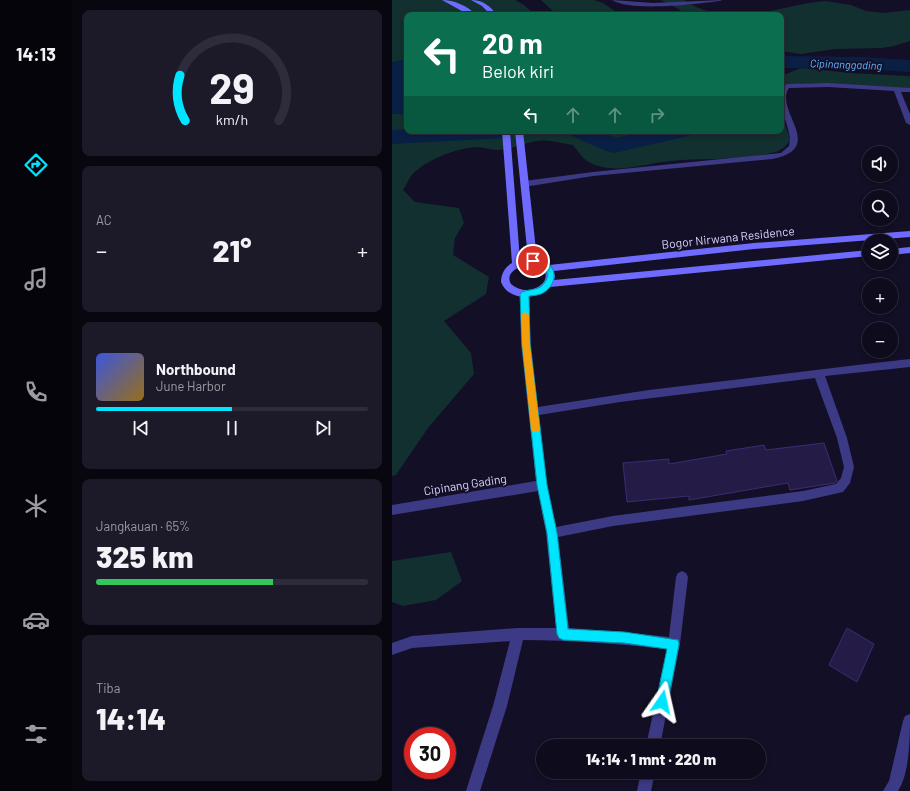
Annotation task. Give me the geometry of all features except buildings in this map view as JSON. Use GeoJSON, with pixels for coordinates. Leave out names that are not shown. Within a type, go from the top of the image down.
{"type":"FeatureCollection","features":[{"type":"Feature","properties":{"kind":"street"},"geometry":{"type":"LineString","coordinates":[[445,0],[469,12]]}},
{"type":"Feature","properties":{"kind":"street"},"geometry":{"type":"LineString","coordinates":[[474,0],[484,5],[491,12]]}},
{"type":"Feature","properties":{"kind":"street"},"geometry":{"type":"LineString","coordinates":[[784,89],[787,86],[828,85],[910,90]]}},
{"type":"Feature","properties":{"kind":"street"},"geometry":{"type":"LineString","coordinates":[[897,90],[910,123]]}},
{"type":"Feature","properties":{"kind":"street"},"geometry":{"type":"LineString","coordinates":[[524,184],[593,174],[772,157],[788,152],[792,147],[793,131],[785,109],[784,100]]}},
{"type":"Feature","properties":{"kind":"street"},"geometry":{"type":"LineString","coordinates":[[507,134],[516,264]]}},
{"type":"Feature","properties":{"kind":"street"},"geometry":{"type":"LineString","coordinates":[[519,135],[533,261]]}},
{"type":"Feature","properties":{"kind":"street","name":"Bogor Nirwana Residence"},"geometry":{"type":"LineString","coordinates":[[549,268],[824,240],[910,234]]}},
{"type":"Feature","properties":{"kind":"street"},"geometry":{"type":"LineString","coordinates":[[824,240],[829,256]]}},
{"type":"Feature","properties":{"kind":"street"},"geometry":{"type":"LineString","coordinates":[[898,251],[910,250]]}},
{"type":"Feature","properties":{"kind":"street"},"geometry":{"type":"LineString","coordinates":[[549,284],[551,278],[549,268],[545,264],[533,261],[516,264],[510,268],[505,280],[511,290],[524,294],[538,292],[549,284],[862,254]]}},
{"type":"Feature","properties":{"kind":"street"},"geometry":{"type":"LineString","coordinates":[[524,294],[526,344],[542,485],[552,533],[563,634]]}},
{"type":"Feature","properties":{"kind":"street"},"geometry":{"type":"LineString","coordinates":[[534,412],[675,390],[819,374],[868,366],[910,363]]}},
{"type":"Feature","properties":{"kind":"street"},"geometry":{"type":"LineString","coordinates":[[552,533],[613,521],[803,496],[839,488],[846,480],[849,467],[842,438],[819,374]]}},
{"type":"Feature","properties":{"kind":"street","name":"Cipinang Gading"},"geometry":{"type":"LineString","coordinates":[[392,510],[542,485]]}},
{"type":"Feature","properties":{"kind":"street"},"geometry":{"type":"LineString","coordinates":[[655,739],[674,644],[682,577]]}},
{"type":"Feature","properties":{"kind":"street"},"geometry":{"type":"LineString","coordinates":[[473,791],[500,706],[518,634]]}},
{"type":"Feature","properties":{"kind":"street"},"geometry":{"type":"LineString","coordinates":[[392,649],[412,642],[518,634],[563,634],[624,638],[674,644]]}},
{"type":"Feature","properties":{"kind":"street"},"geometry":{"type":"LineString","coordinates":[[895,789],[910,721]]}},
{"type":"Feature","properties":{"kind":"street"},"geometry":{"type":"LineString","coordinates":[[644,791],[647,779]]}},
{"type":"Feature","properties":{"kind":"lane"},"geometry":{"type":"LineString","coordinates":[[614,0],[641,5],[659,6],[720,0]]}},
{"type":"Feature","properties":{"kind":"green space"},"geometry":{"type":"Polygon","coordinates":[[[392,0],[515,0],[532,12],[404,12],[404,134],[784,134],[784,122],[790,139],[786,146],[775,152],[750,157],[671,161],[633,167],[614,168],[591,164],[582,157],[573,145],[542,141],[498,150],[477,147],[451,152],[432,160],[417,170],[411,176],[403,190],[415,202],[459,208],[464,223],[455,238],[453,255],[489,277],[486,294],[444,321],[471,353],[474,374],[428,428],[396,475],[392,476],[392,0]]]}},
{"type":"Feature","properties":{"kind":"green space"},"geometry":{"type":"Polygon","coordinates":[[[541,0],[594,0],[603,3],[616,12],[554,12],[541,0]]]}},
{"type":"Feature","properties":{"kind":"green space"},"geometry":{"type":"Polygon","coordinates":[[[661,0],[684,0],[696,7],[710,12],[683,12],[661,0]]]}},
{"type":"Feature","properties":{"kind":"green space"},"geometry":{"type":"Polygon","coordinates":[[[826,1],[851,5],[866,11],[884,13],[910,10],[910,41],[882,48],[835,49],[801,54],[784,51],[784,12],[766,12],[808,3],[826,1]]]}},
{"type":"Feature","properties":{"kind":"green space"},"geometry":{"type":"Polygon","coordinates":[[[801,68],[851,73],[908,76],[910,77],[910,89],[813,83],[784,87],[784,75],[801,68]]]}},
{"type":"Feature","properties":{"kind":"green space"},"geometry":{"type":"Polygon","coordinates":[[[451,552],[462,581],[436,600],[403,606],[392,602],[392,561],[451,552]]]}},
{"type":"Feature","properties":{"kind":"water"},"geometry":{"type":"Polygon","coordinates":[[[404,60],[404,114],[392,114],[392,62],[404,60]]]}},
{"type":"Feature","properties":{"kind":"waterway","name":"Cipinanggading"},"geometry":{"type":"LineString","coordinates":[[784,62],[861,63],[910,66]]}},
{"type":"Feature","properties":{"kind":"waterway","name":"Cipinanggading"},"geometry":{"type":"LineString","coordinates":[[392,137],[448,134]]}},
{"type":"Feature","properties":{"kind":"waterway","name":"Cipinanggading"},"geometry":{"type":"LineString","coordinates":[[587,134],[614,146],[668,134]]}},
{"type":"Feature","properties":{"kind":"slow traffic"},"geometry":{"type":"LineString","coordinates":[[525,315],[526,344],[536,429]]}},
{"type":"Feature","properties":{"kind":"route"},"geometry":{"type":"LineString","coordinates":[[533,261],[545,264],[551,273],[549,284],[544,288],[532,294],[524,294],[526,344],[542,485],[552,533],[558,577],[563,634],[624,638],[674,644],[662,702]]}}]}
